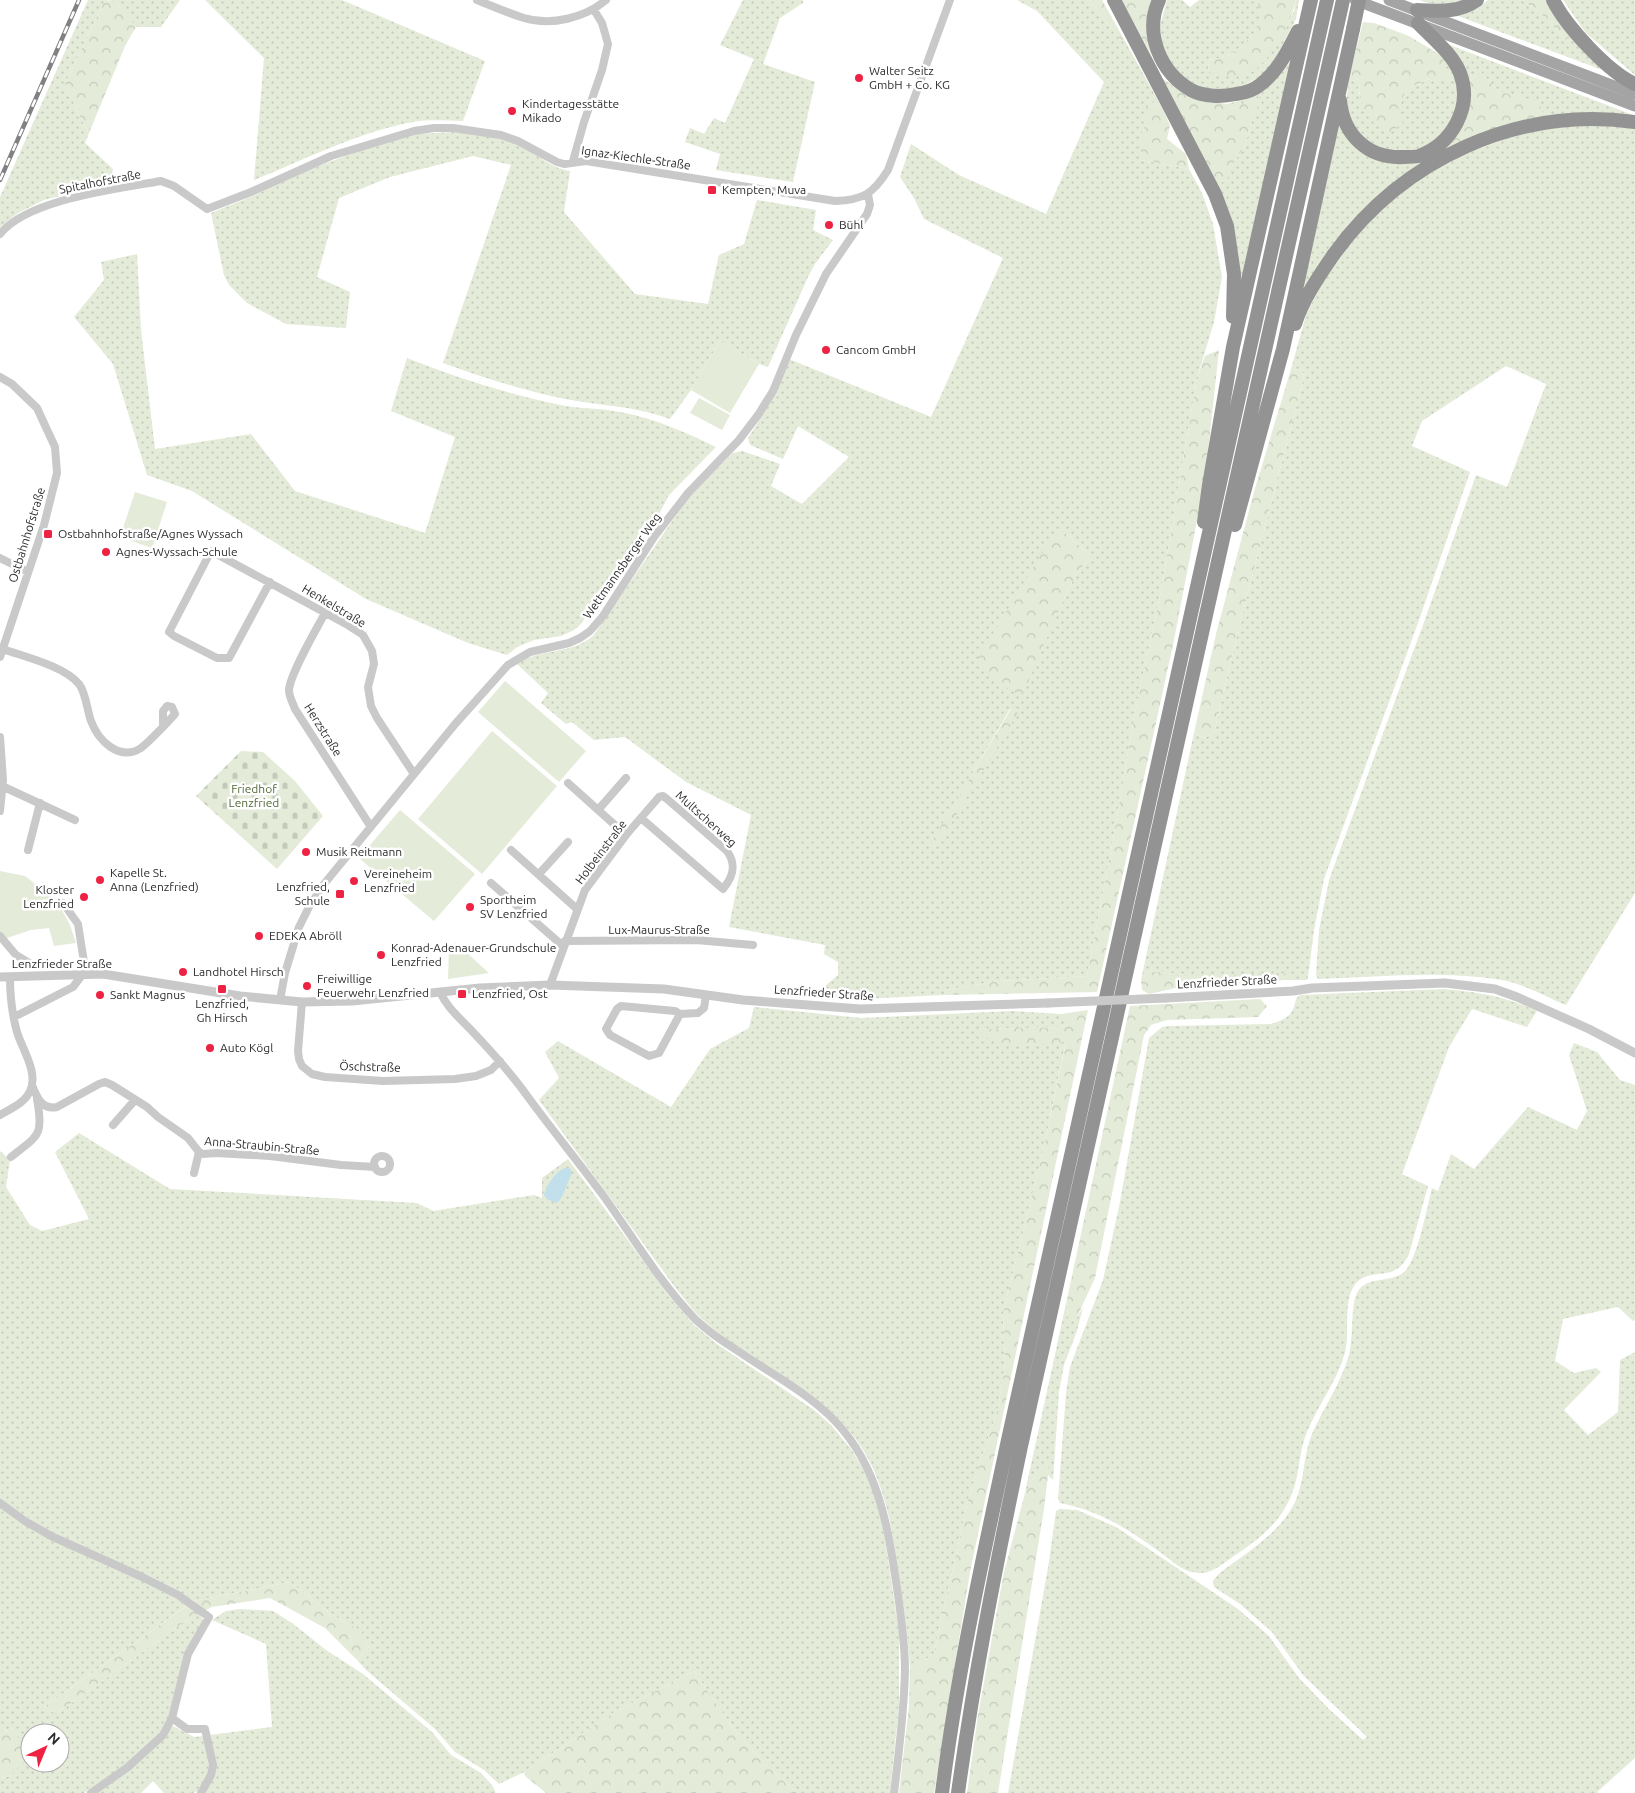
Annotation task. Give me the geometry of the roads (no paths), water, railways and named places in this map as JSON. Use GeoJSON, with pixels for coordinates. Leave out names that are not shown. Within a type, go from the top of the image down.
{"type":"FeatureCollection","features":[{"type":"Feature","properties":{"kind":"highway"},"geometry":{"type":"LineString","coordinates":[[1114,0],[1215,194],[1227,226],[1234,274],[1234,311],[1230,334],[1233,347]]}},
{"type":"Feature","properties":{"kind":"highway"},"geometry":{"type":"LineString","coordinates":[[1159,0],[1153,22],[1154,42],[1160,58],[1173,76],[1192,90],[1209,95],[1227,96],[1245,93],[1260,85],[1272,74],[1284,58],[1309,6]]}},
{"type":"Feature","properties":{"kind":"highway"},"geometry":{"type":"LineString","coordinates":[[942,1793],[980,1571],[1008,1440],[1327,0]]}},
{"type":"Feature","properties":{"kind":"highway"},"geometry":{"type":"LineString","coordinates":[[958,1793],[964,1747],[995,1573],[1021,1446],[1343,0]]}},
{"type":"Feature","properties":{"kind":"highway"},"geometry":{"type":"LineString","coordinates":[[1218,560],[1234,528],[1282,348],[1353,28],[1357,0]]}},
{"type":"Feature","properties":{"kind":"highway"},"geometry":{"type":"LineString","coordinates":[[1341,82],[1340,100],[1342,114],[1349,130],[1360,143],[1378,153],[1396,157],[1418,156],[1435,147],[1450,135],[1458,121],[1463,107],[1463,90],[1460,73],[1449,55],[1418,17],[1461,8],[1477,0]]}},
{"type":"Feature","properties":{"kind":"highway"},"geometry":{"type":"LineString","coordinates":[[1553,0],[1558,11],[1580,38],[1610,66],[1635,84]]}},
{"type":"Feature","properties":{"kind":"highway"},"geometry":{"type":"LineString","coordinates":[[1208,542],[1204,521],[1233,347],[1309,6]]}},
{"type":"Feature","properties":{"kind":"highway"},"geometry":{"type":"LineString","coordinates":[[1282,348],[1291,337],[1299,312],[1321,272],[1349,234],[1379,202],[1417,173],[1451,153],[1480,140],[1516,128],[1552,121],[1591,119],[1635,122]]}},
{"type":"Feature","properties":{"kind":"main road"},"geometry":{"type":"LineString","coordinates":[[1357,0],[1418,17],[1635,94]]}},
{"type":"Feature","properties":{"kind":"main road"},"geometry":{"type":"LineString","coordinates":[[1389,0],[1418,17],[1635,106]]}},
{"type":"Feature","properties":{"kind":"street"},"geometry":{"type":"LineString","coordinates":[[477,0],[526,19],[548,21],[578,16],[594,10],[606,0]]}},
{"type":"Feature","properties":{"kind":"street"},"geometry":{"type":"LineString","coordinates":[[868,194],[878,186],[888,170],[950,0]]}},
{"type":"Feature","properties":{"kind":"street"},"geometry":{"type":"LineString","coordinates":[[573,161],[602,70],[608,44],[602,23],[594,10]]}},
{"type":"Feature","properties":{"kind":"street","name":"Ignaz-Kiechle-Straße"},"geometry":{"type":"LineString","coordinates":[[207,209],[251,192],[331,156],[370,143],[424,130],[453,128],[501,135],[518,141],[564,164],[573,161],[586,161],[835,202],[858,199],[868,194]]}},
{"type":"Feature","properties":{"kind":"street","name":"Spitalhofstraße"},"geometry":{"type":"LineString","coordinates":[[0,234],[11,223],[53,203],[161,182],[174,186],[207,209]]}},
{"type":"Feature","properties":{"kind":"street","name":"Wettmannsberger Weg"},"geometry":{"type":"LineString","coordinates":[[280,1000],[293,945],[303,918],[324,884],[460,718],[508,665],[530,652],[569,643],[590,631],[603,616],[654,537],[688,492],[739,440],[758,415],[772,391],[796,335],[826,274],[867,214],[870,205],[868,194]]}},
{"type":"Feature","properties":{"kind":"street","name":"Ostbahnhofstraße"},"geometry":{"type":"LineString","coordinates":[[0,377],[18,389],[37,408],[55,447],[57,473],[44,525],[1,653]]}},
{"type":"Feature","properties":{"kind":"street","name":"Henkelstraße"},"geometry":{"type":"LineString","coordinates":[[270,582],[229,658],[217,658],[169,632],[211,551],[270,582],[363,635],[372,651],[374,664],[368,687],[371,706],[414,774]]}},
{"type":"Feature","properties":{"kind":"street"},"geometry":{"type":"LineString","coordinates":[[0,558],[28,572]]}},
{"type":"Feature","properties":{"kind":"street","name":"Herzstraße"},"geometry":{"type":"LineString","coordinates":[[325,613],[293,677],[289,690],[290,696],[295,709],[371,827]]}},
{"type":"Feature","properties":{"kind":"street"},"geometry":{"type":"LineString","coordinates":[[1,653],[68,674],[80,686],[96,733],[106,744],[116,750],[127,752],[140,748],[164,727]]}},
{"type":"Feature","properties":{"kind":"street"},"geometry":{"type":"LineString","coordinates":[[0,737],[2,786],[0,811]]}},
{"type":"Feature","properties":{"kind":"street"},"geometry":{"type":"LineString","coordinates":[[598,810],[626,778]]}},
{"type":"Feature","properties":{"kind":"street"},"geometry":{"type":"LineString","coordinates":[[568,783],[626,835]]}},
{"type":"Feature","properties":{"kind":"street"},"geometry":{"type":"LineString","coordinates":[[2,786],[75,820]]}},
{"type":"Feature","properties":{"kind":"street","name":"Multscherweg"},"geometry":{"type":"LineString","coordinates":[[659,797],[667,798],[731,857],[733,866],[731,880],[723,889],[641,818],[659,797]]}},
{"type":"Feature","properties":{"kind":"street"},"geometry":{"type":"LineString","coordinates":[[28,850],[40,803]]}},
{"type":"Feature","properties":{"kind":"street","name":"Holbeinstraße"},"geometry":{"type":"LineString","coordinates":[[550,985],[585,890],[595,874],[641,818]]}},
{"type":"Feature","properties":{"kind":"street"},"geometry":{"type":"LineString","coordinates":[[539,874],[568,842]]}},
{"type":"Feature","properties":{"kind":"street"},"geometry":{"type":"LineString","coordinates":[[511,850],[577,909]]}},
{"type":"Feature","properties":{"kind":"street"},"geometry":{"type":"LineString","coordinates":[[491,883],[564,944]]}},
{"type":"Feature","properties":{"kind":"street"},"geometry":{"type":"LineString","coordinates":[[14,1017],[73,987],[84,975],[78,924],[63,903]]}},
{"type":"Feature","properties":{"kind":"street"},"geometry":{"type":"LineString","coordinates":[[0,936],[16,955],[34,966]]}},
{"type":"Feature","properties":{"kind":"street","name":"Lux-Maurus-Straße"},"geometry":{"type":"LineString","coordinates":[[564,944],[696,940],[753,945]]}},
{"type":"Feature","properties":{"kind":"street","name":"Lenzfrieder Straße"},"geometry":{"type":"LineString","coordinates":[[0,977],[103,974],[240,996],[302,1002],[352,1001],[480,988],[550,985],[664,989],[808,1006],[860,1010],[1048,1004],[1293,991],[1312,988],[1445,983],[1496,989],[1589,1029],[1635,1052]]}},
{"type":"Feature","properties":{"kind":"street"},"geometry":{"type":"LineString","coordinates":[[0,1115],[21,1103],[30,1093],[32,1085],[32,1074],[16,1031],[11,1000],[10,977]]}},
{"type":"Feature","properties":{"kind":"street"},"geometry":{"type":"LineString","coordinates":[[440,992],[446,1005],[500,1061],[523,1090],[593,1181],[673,1293],[698,1321],[721,1340],[799,1392],[835,1421],[871,1473],[882,1505],[891,1545],[903,1633],[905,1669],[904,1706],[894,1793]]}},
{"type":"Feature","properties":{"kind":"street"},"geometry":{"type":"LineString","coordinates":[[680,1014],[660,1053],[649,1056],[610,1035],[606,1029],[617,1009],[621,1006],[674,1011],[680,1014],[698,1013],[704,1008],[706,995]]}},
{"type":"Feature","properties":{"kind":"street","name":"Öschstraße"},"geometry":{"type":"LineString","coordinates":[[302,1002],[299,1059],[302,1066],[312,1074],[325,1077],[383,1081],[455,1079],[483,1074],[491,1070],[500,1061]]}},
{"type":"Feature","properties":{"kind":"street","name":"Anna-Straubin-Straße"},"geometry":{"type":"LineString","coordinates":[[37,1100],[50,1108],[57,1107],[105,1082],[147,1107],[188,1138],[199,1152],[270,1156],[341,1165],[376,1167]]}},
{"type":"Feature","properties":{"kind":"street"},"geometry":{"type":"LineString","coordinates":[[11,1157],[37,1136],[40,1124],[37,1100],[32,1085]]}},
{"type":"Feature","properties":{"kind":"street"},"geometry":{"type":"LineString","coordinates":[[113,1125],[136,1100]]}},
{"type":"Feature","properties":{"kind":"street"},"geometry":{"type":"LineString","coordinates":[[194,1173],[199,1152]]}},
{"type":"Feature","properties":{"kind":"street"},"geometry":{"type":"LineString","coordinates":[[0,1503],[25,1521],[51,1536],[170,1591],[209,1617],[188,1654],[172,1718],[157,1741],[128,1767],[91,1793]]}},
{"type":"Feature","properties":{"kind":"street"},"geometry":{"type":"LineString","coordinates":[[172,1718],[187,1729],[206,1729],[213,1765],[212,1774],[202,1793]]}},
{"type":"Feature","properties":{"kind":"water"},"geometry":{"type":"Polygon","coordinates":[[[565,1168],[571,1169],[572,1174],[561,1198],[556,1203],[547,1199],[544,1195],[552,1179],[565,1168]]]}},
{"type":"Feature","properties":{"kind":"railway"},"geometry":{"type":"LineString","coordinates":[[0,180],[79,0]]}},
{"type":"Feature","properties":{"kind":"place","name":"Walter Seitz GmbH + Co. KG"},"geometry":{"type":"Point","coordinates":[859,78]}},
{"type":"Feature","properties":{"kind":"place","name":"Kindertagesstätte Mikado"},"geometry":{"type":"Point","coordinates":[512,111]}},
{"type":"Feature","properties":{"kind":"place","name":"Kempten, Muva"},"geometry":{"type":"Point","coordinates":[712,190]}},
{"type":"Feature","properties":{"kind":"place","name":"Bühl"},"geometry":{"type":"Point","coordinates":[829,225]}},
{"type":"Feature","properties":{"kind":"place","name":"Cancom GmbH"},"geometry":{"type":"Point","coordinates":[826,350]}},
{"type":"Feature","properties":{"kind":"place","name":"Ostbahnhofstraße/Agnes Wyssach"},"geometry":{"type":"Point","coordinates":[48,534]}},
{"type":"Feature","properties":{"kind":"place","name":"Agnes-Wyssach-Schule"},"geometry":{"type":"Point","coordinates":[106,552]}},
{"type":"Feature","properties":{"kind":"place","name":"Musik Reitmann"},"geometry":{"type":"Point","coordinates":[306,852]}},
{"type":"Feature","properties":{"kind":"place","name":"Kapelle St. Anna (Lenzfried)"},"geometry":{"type":"Point","coordinates":[100,880]}},
{"type":"Feature","properties":{"kind":"place","name":"Vereineheim Lenzfried"},"geometry":{"type":"Point","coordinates":[354,881]}},
{"type":"Feature","properties":{"kind":"place","name":"Lenzfried, Schule"},"geometry":{"type":"Point","coordinates":[340,894]}},
{"type":"Feature","properties":{"kind":"place","name":"Kloster Lenzfried"},"geometry":{"type":"Point","coordinates":[84,897]}},
{"type":"Feature","properties":{"kind":"place","name":"Sportheim SV Lenzfried"},"geometry":{"type":"Point","coordinates":[470,907]}},
{"type":"Feature","properties":{"kind":"place","name":"EDEKA Abröll"},"geometry":{"type":"Point","coordinates":[259,936]}},
{"type":"Feature","properties":{"kind":"place","name":"Konrad-Adenauer-Grundschule Lenzfried"},"geometry":{"type":"Point","coordinates":[381,955]}},
{"type":"Feature","properties":{"kind":"place","name":"Landhotel Hirsch"},"geometry":{"type":"Point","coordinates":[183,972]}},
{"type":"Feature","properties":{"kind":"place","name":"Freiwillige Feuerwehr Lenzfried"},"geometry":{"type":"Point","coordinates":[307,986]}},
{"type":"Feature","properties":{"kind":"place","name":"Lenzfried, Gh Hirsch"},"geometry":{"type":"Point","coordinates":[222,989]}},
{"type":"Feature","properties":{"kind":"place","name":"Lenzfried, Ost"},"geometry":{"type":"Point","coordinates":[462,994]}},
{"type":"Feature","properties":{"kind":"place","name":"Sankt Magnus"},"geometry":{"type":"Point","coordinates":[100,995]}},
{"type":"Feature","properties":{"kind":"place","name":"Auto Kögl"},"geometry":{"type":"Point","coordinates":[210,1048]}},
{"type":"Feature","properties":{"kind":"park label","name":"Friedhof Lenzfried"},"geometry":{"type":"Point","coordinates":[254,796]}}]}
